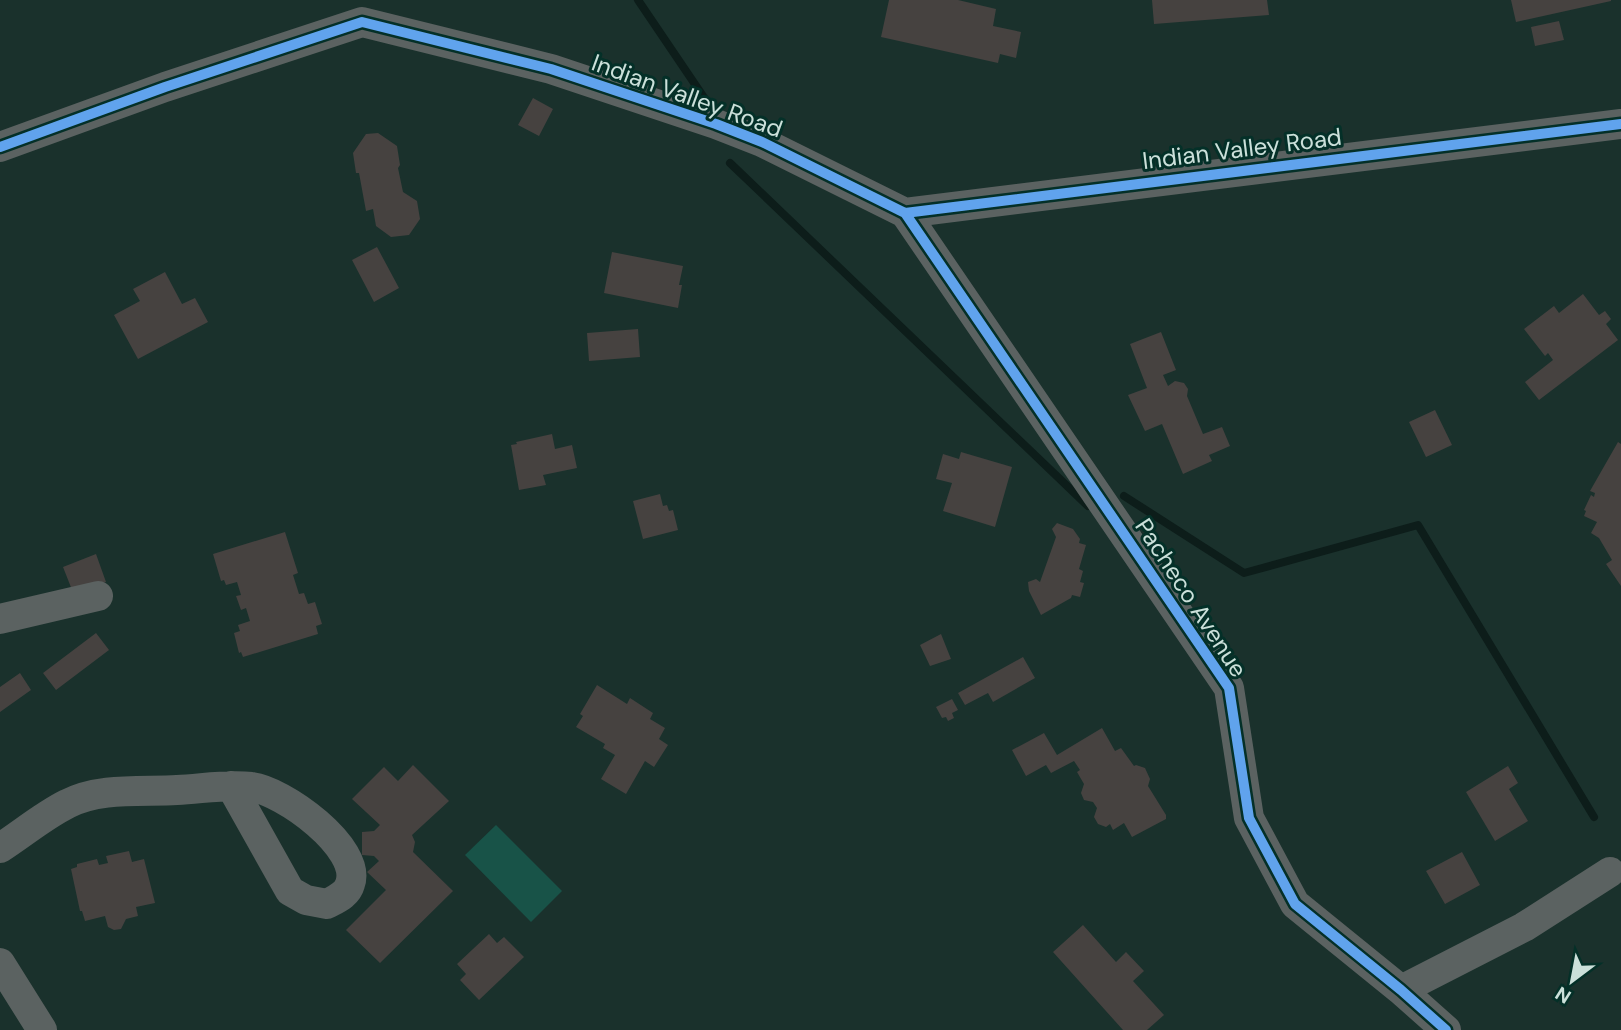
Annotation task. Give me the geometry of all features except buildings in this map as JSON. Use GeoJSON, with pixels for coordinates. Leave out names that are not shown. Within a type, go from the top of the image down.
{"type":"FeatureCollection","features":[{"type":"Feature","properties":{"kind":"street","name":"Indian Valley Road"},"geometry":{"type":"LineString","coordinates":[[0,147],[172,85],[362,22],[551,69],[716,124],[762,142],[905,213],[1621,124]]}},
{"type":"Feature","properties":{"kind":"street","name":"Pacheco Avenue"},"geometry":{"type":"LineString","coordinates":[[905,213],[1229,688],[1249,818],[1295,904],[1446,1030]]}},
{"type":"Feature","properties":{"kind":"street"},"geometry":{"type":"LineString","coordinates":[[0,619],[99,596]]}},
{"type":"Feature","properties":{"kind":"street"},"geometry":{"type":"LineString","coordinates":[[0,848],[68,803],[102,793],[231,786]]}},
{"type":"Feature","properties":{"kind":"street"},"geometry":{"type":"LineString","coordinates":[[1401,990],[1524,927],[1610,872]]}},
{"type":"Feature","properties":{"kind":"street"},"geometry":{"type":"LineString","coordinates":[[0,963],[43,1030]]}},
{"type":"Feature","properties":{"kind":"green space"},"geometry":{"type":"Polygon","coordinates":[[[496,825],[562,891],[531,922],[465,855],[496,825]]]}},
{"type":"Feature","properties":{"kind":"waterway"},"geometry":{"type":"LineString","coordinates":[[638,0],[707,102]]}},
{"type":"Feature","properties":{"kind":"waterway"},"geometry":{"type":"LineString","coordinates":[[730,163],[1088,506]]}},
{"type":"Feature","properties":{"kind":"waterway"},"geometry":{"type":"LineString","coordinates":[[1124,496],[1244,573],[1418,525],[1594,817]]}},
{"type":"Feature","properties":{"kind":"cycle path"},"geometry":{"type":"LineString","coordinates":[[0,147],[165,87],[362,22],[551,69],[716,124],[762,142],[905,213],[1621,124]]}},
{"type":"Feature","properties":{"kind":"cycle path"},"geometry":{"type":"LineString","coordinates":[[905,213],[1229,688],[1249,818],[1295,904],[1446,1030]]}}]}
